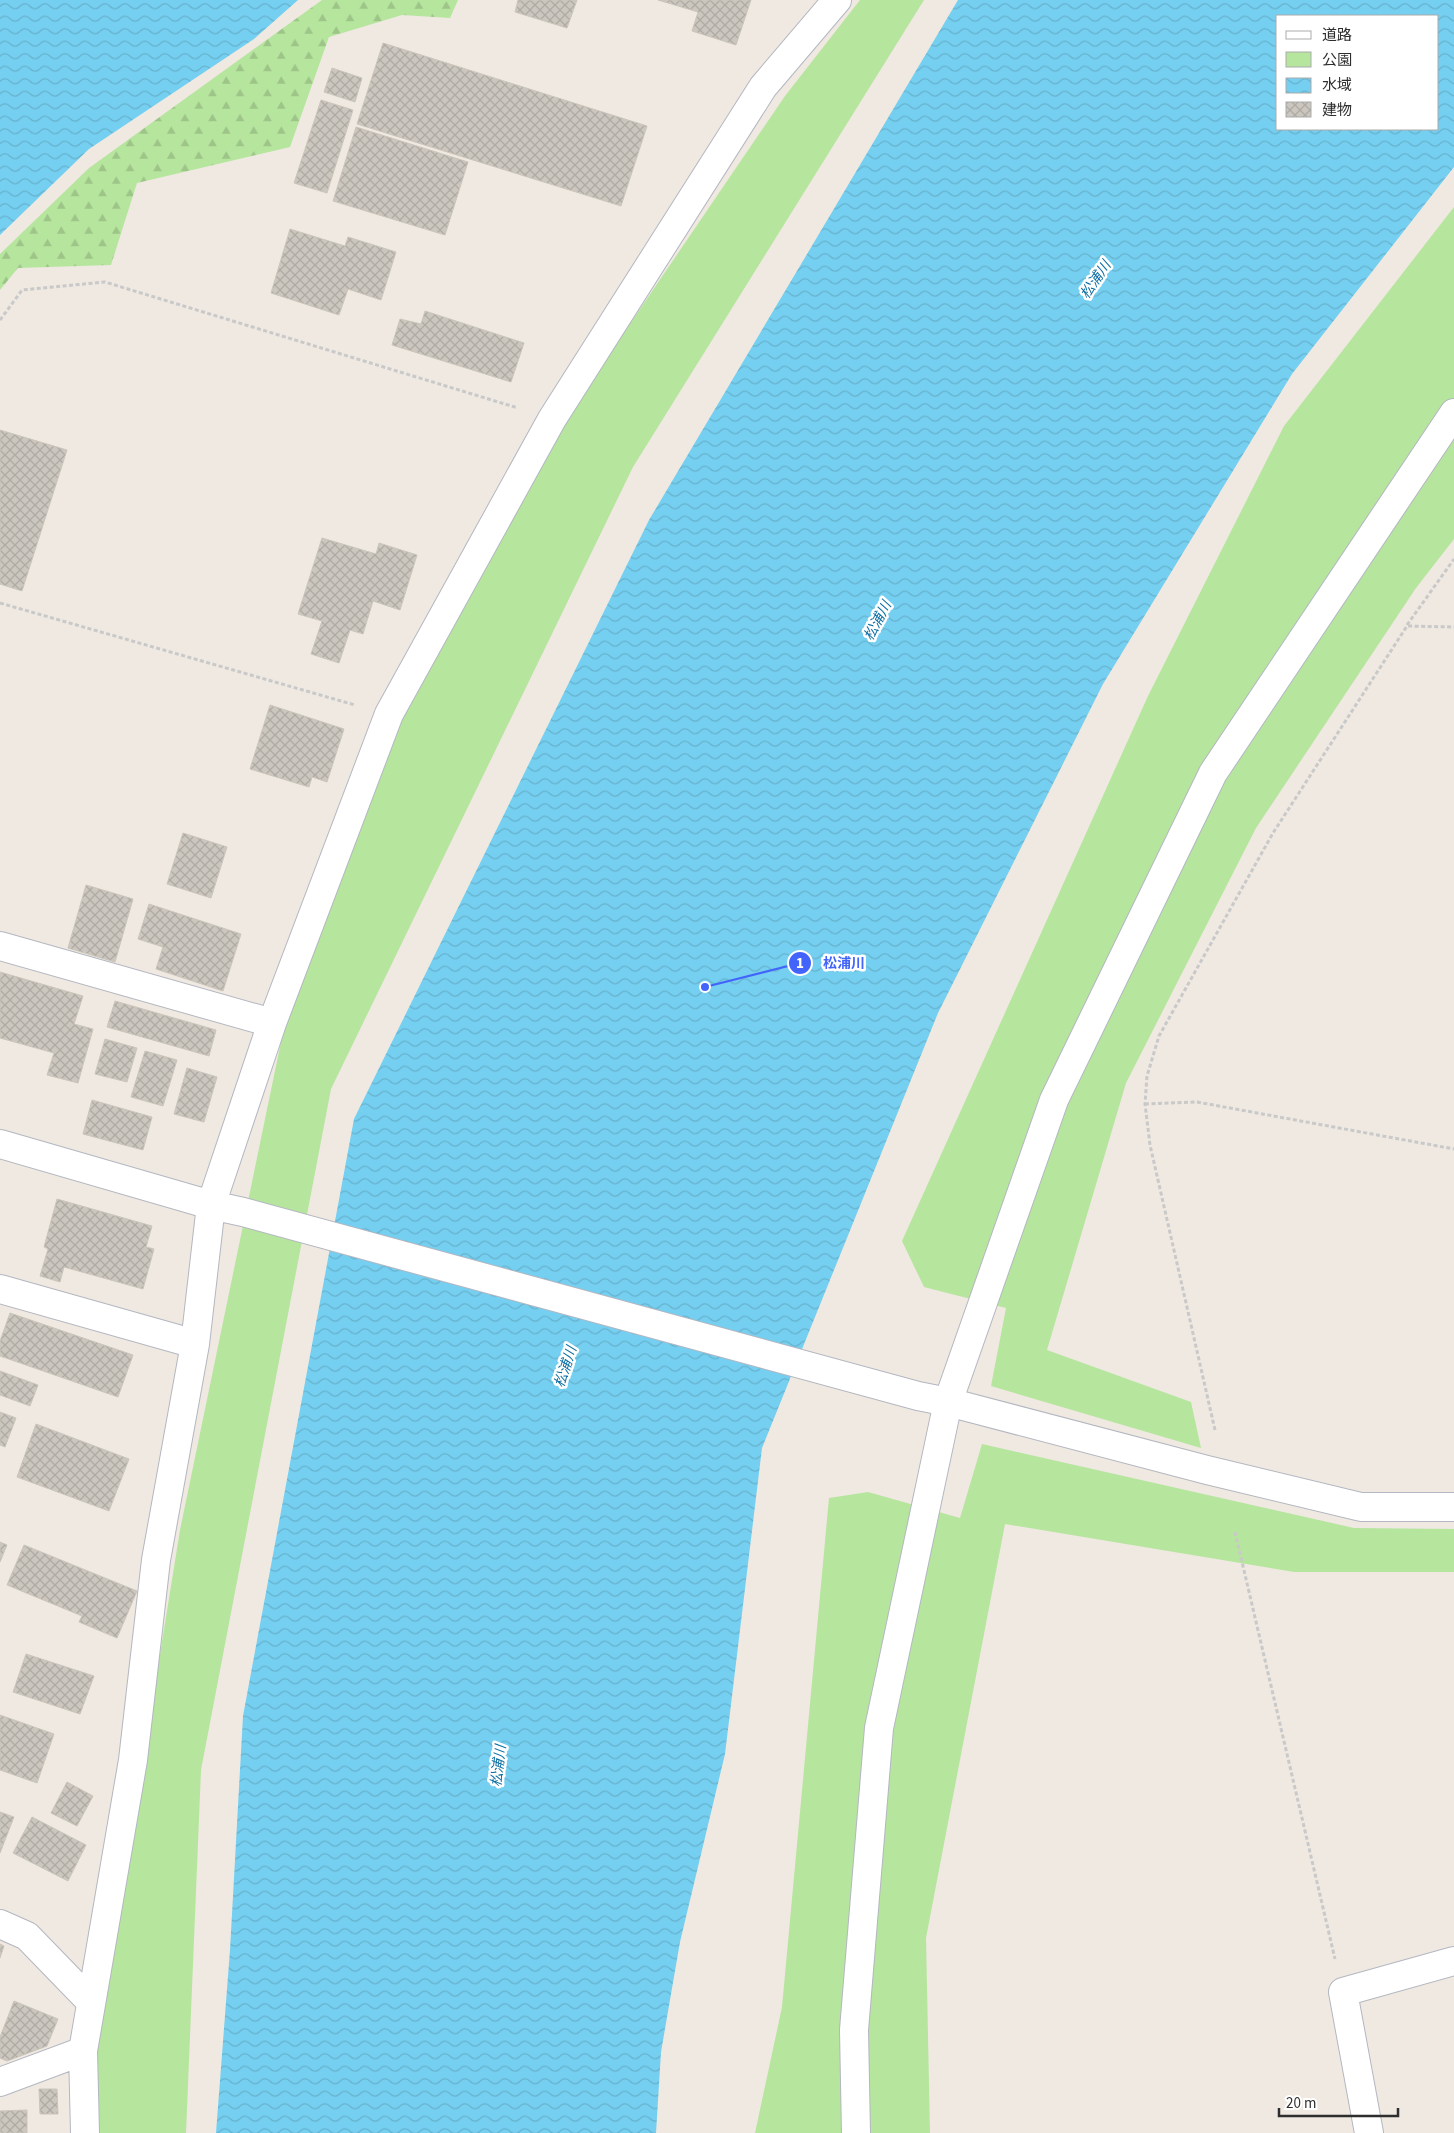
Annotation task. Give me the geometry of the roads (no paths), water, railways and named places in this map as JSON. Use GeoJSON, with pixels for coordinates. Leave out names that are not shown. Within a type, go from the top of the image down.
{"type":"FeatureCollection","features":[{"type":"Feature","properties":{"kind":"street"},"geometry":{"type":"LineString","coordinates":[[84,2133],[83,2051],[133,1760],[156,1560],[195,1344],[211,1205],[272,1023],[389,714],[552,419],[763,87],[837,0]]}},
{"type":"Feature","properties":{"kind":"street"},"geometry":{"type":"LineString","coordinates":[[856,2133],[854,2030],[879,1728],[948,1402],[1054,1100],[1213,773],[1454,412]]}},
{"type":"Feature","properties":{"kind":"street"},"geometry":{"type":"LineString","coordinates":[[0,946],[272,1023]]}},
{"type":"Feature","properties":{"kind":"street"},"geometry":{"type":"LineString","coordinates":[[0,1144],[211,1205],[243,1212],[918,1396],[948,1402],[1207,1470],[1361,1507],[1454,1507]]}},
{"type":"Feature","properties":{"kind":"street"},"geometry":{"type":"LineString","coordinates":[[0,1289],[195,1344]]}},
{"type":"Feature","properties":{"kind":"street"},"geometry":{"type":"LineString","coordinates":[[0,1924],[27,1936],[91,2002]]}},
{"type":"Feature","properties":{"kind":"street"},"geometry":{"type":"LineString","coordinates":[[1369,2133],[1342,1992],[1454,1960]]}},
{"type":"Feature","properties":{"kind":"street"},"geometry":{"type":"LineString","coordinates":[[0,2082],[83,2051]]}},
{"type":"Feature","properties":{"kind":"water"},"geometry":{"type":"Polygon","coordinates":[[[0,0],[298,0],[254,39],[89,149],[0,235],[0,0]]]}},
{"type":"Feature","properties":{"kind":"water"},"geometry":{"type":"Polygon","coordinates":[[[958,0],[1454,0],[1454,167],[1292,374],[1103,684],[938,1013],[762,1448],[725,1754],[680,1942],[661,2052],[656,2133],[216,2133],[230,1950],[243,1716],[354,1119],[649,520],[958,0]]]}},
{"type":"Feature","properties":{"kind":"place","name":"松浦川"},"geometry":{"type":"Point","coordinates":[705,987]}}]}
